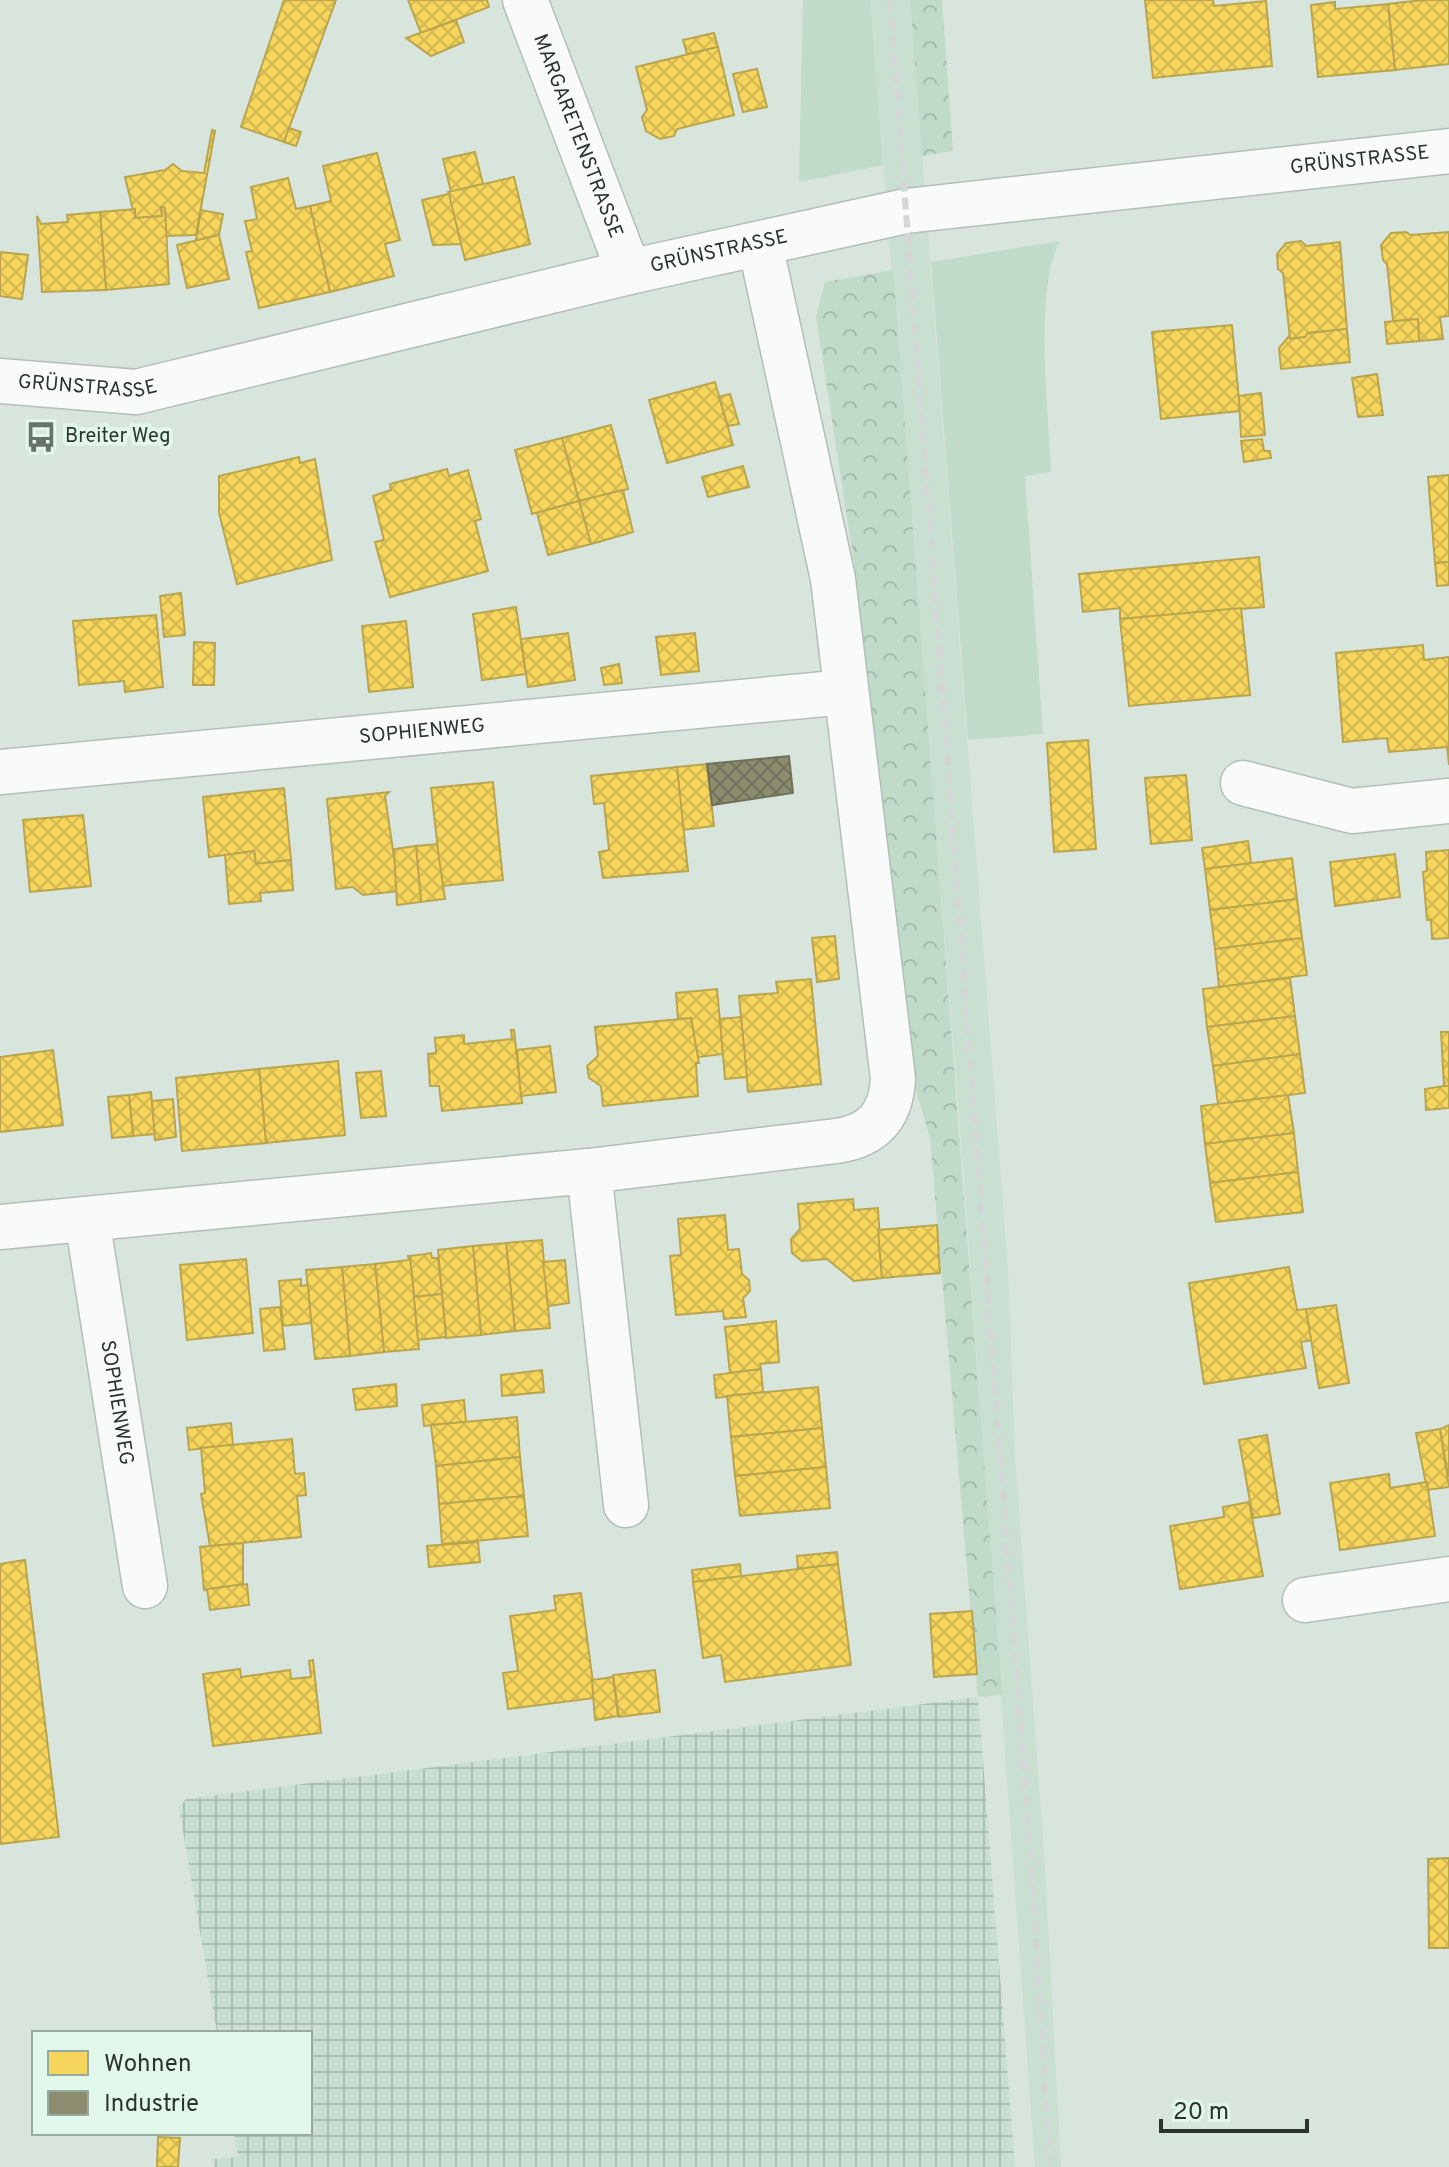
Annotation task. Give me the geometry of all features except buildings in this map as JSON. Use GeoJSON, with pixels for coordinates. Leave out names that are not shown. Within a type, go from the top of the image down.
{"type":"FeatureCollection","features":[{"type":"Feature","properties":{"kind":"street","name":"MARGARETENSTRASSE"},"geometry":{"type":"LineString","coordinates":[[525,0],[629,272]]}},
{"type":"Feature","properties":{"kind":"street","name":"GRÜNSTRASSE"},"geometry":{"type":"LineString","coordinates":[[0,381],[136,392],[629,272],[906,211],[1449,151]]}},
{"type":"Feature","properties":{"kind":"street"},"geometry":{"type":"LineString","coordinates":[[0,1227],[589,1171],[855,1139],[871,1131],[892,1100],[893,1079],[846,692],[830,565],[760,244]]}},
{"type":"Feature","properties":{"kind":"street","name":"SOPHIENWEG"},"geometry":{"type":"LineString","coordinates":[[0,772],[846,692]]}},
{"type":"Feature","properties":{"kind":"street"},"geometry":{"type":"LineString","coordinates":[[1243,783],[1352,811],[1449,801]]}},
{"type":"Feature","properties":{"kind":"street"},"geometry":{"type":"LineString","coordinates":[[589,1171],[626,1505]]}},
{"type":"Feature","properties":{"kind":"street","name":"SOPHIENWEG"},"geometry":{"type":"LineString","coordinates":[[87,1219],[145,1586]]}},
{"type":"Feature","properties":{"kind":"street"},"geometry":{"type":"LineString","coordinates":[[1305,1600],[1449,1579]]}},
{"type":"Feature","properties":{"kind":"shaded area"},"geometry":{"type":"Polygon","coordinates":[[[870,0],[910,0],[1008,1271],[1015,1456],[1045,1868],[1061,2167],[1035,2167],[963,1168],[870,0]]]}},
{"type":"Feature","properties":{"kind":"shaded area"},"geometry":{"type":"Polygon","coordinates":[[[978,1697],[1015,2167],[214,2167],[212,2159],[238,2157],[234,2135],[312,2135],[312,2031],[217,2031],[179,1807],[186,1799],[978,1697]]]}},
{"type":"Feature","properties":{"kind":"green space"},"geometry":{"type":"Polygon","coordinates":[[[803,0],[870,0],[883,165],[799,182],[803,0]]]}},
{"type":"Feature","properties":{"kind":"green space"},"geometry":{"type":"Polygon","coordinates":[[[910,0],[942,0],[953,151],[922,156],[910,0]]]}},
{"type":"Feature","properties":{"kind":"green space"},"geometry":{"type":"Polygon","coordinates":[[[1060,241],[1052,263],[1045,321],[1051,472],[1025,476],[1043,734],[968,740],[931,262],[1060,241]]]}},
{"type":"Feature","properties":{"kind":"green space"},"geometry":{"type":"Polygon","coordinates":[[[893,270],[1002,1695],[978,1697],[930,1138],[916,1090],[854,562],[816,317],[825,282],[893,270]]]}},
{"type":"Feature","properties":{"kind":"railway"},"geometry":{"type":"LineString","coordinates":[[890,0],[1035,1918],[1050,2167]]}},
{"type":"Feature","properties":{"kind":"place","name":"Breiter Weg"},"geometry":{"type":"Point","coordinates":[41,437]}}]}
